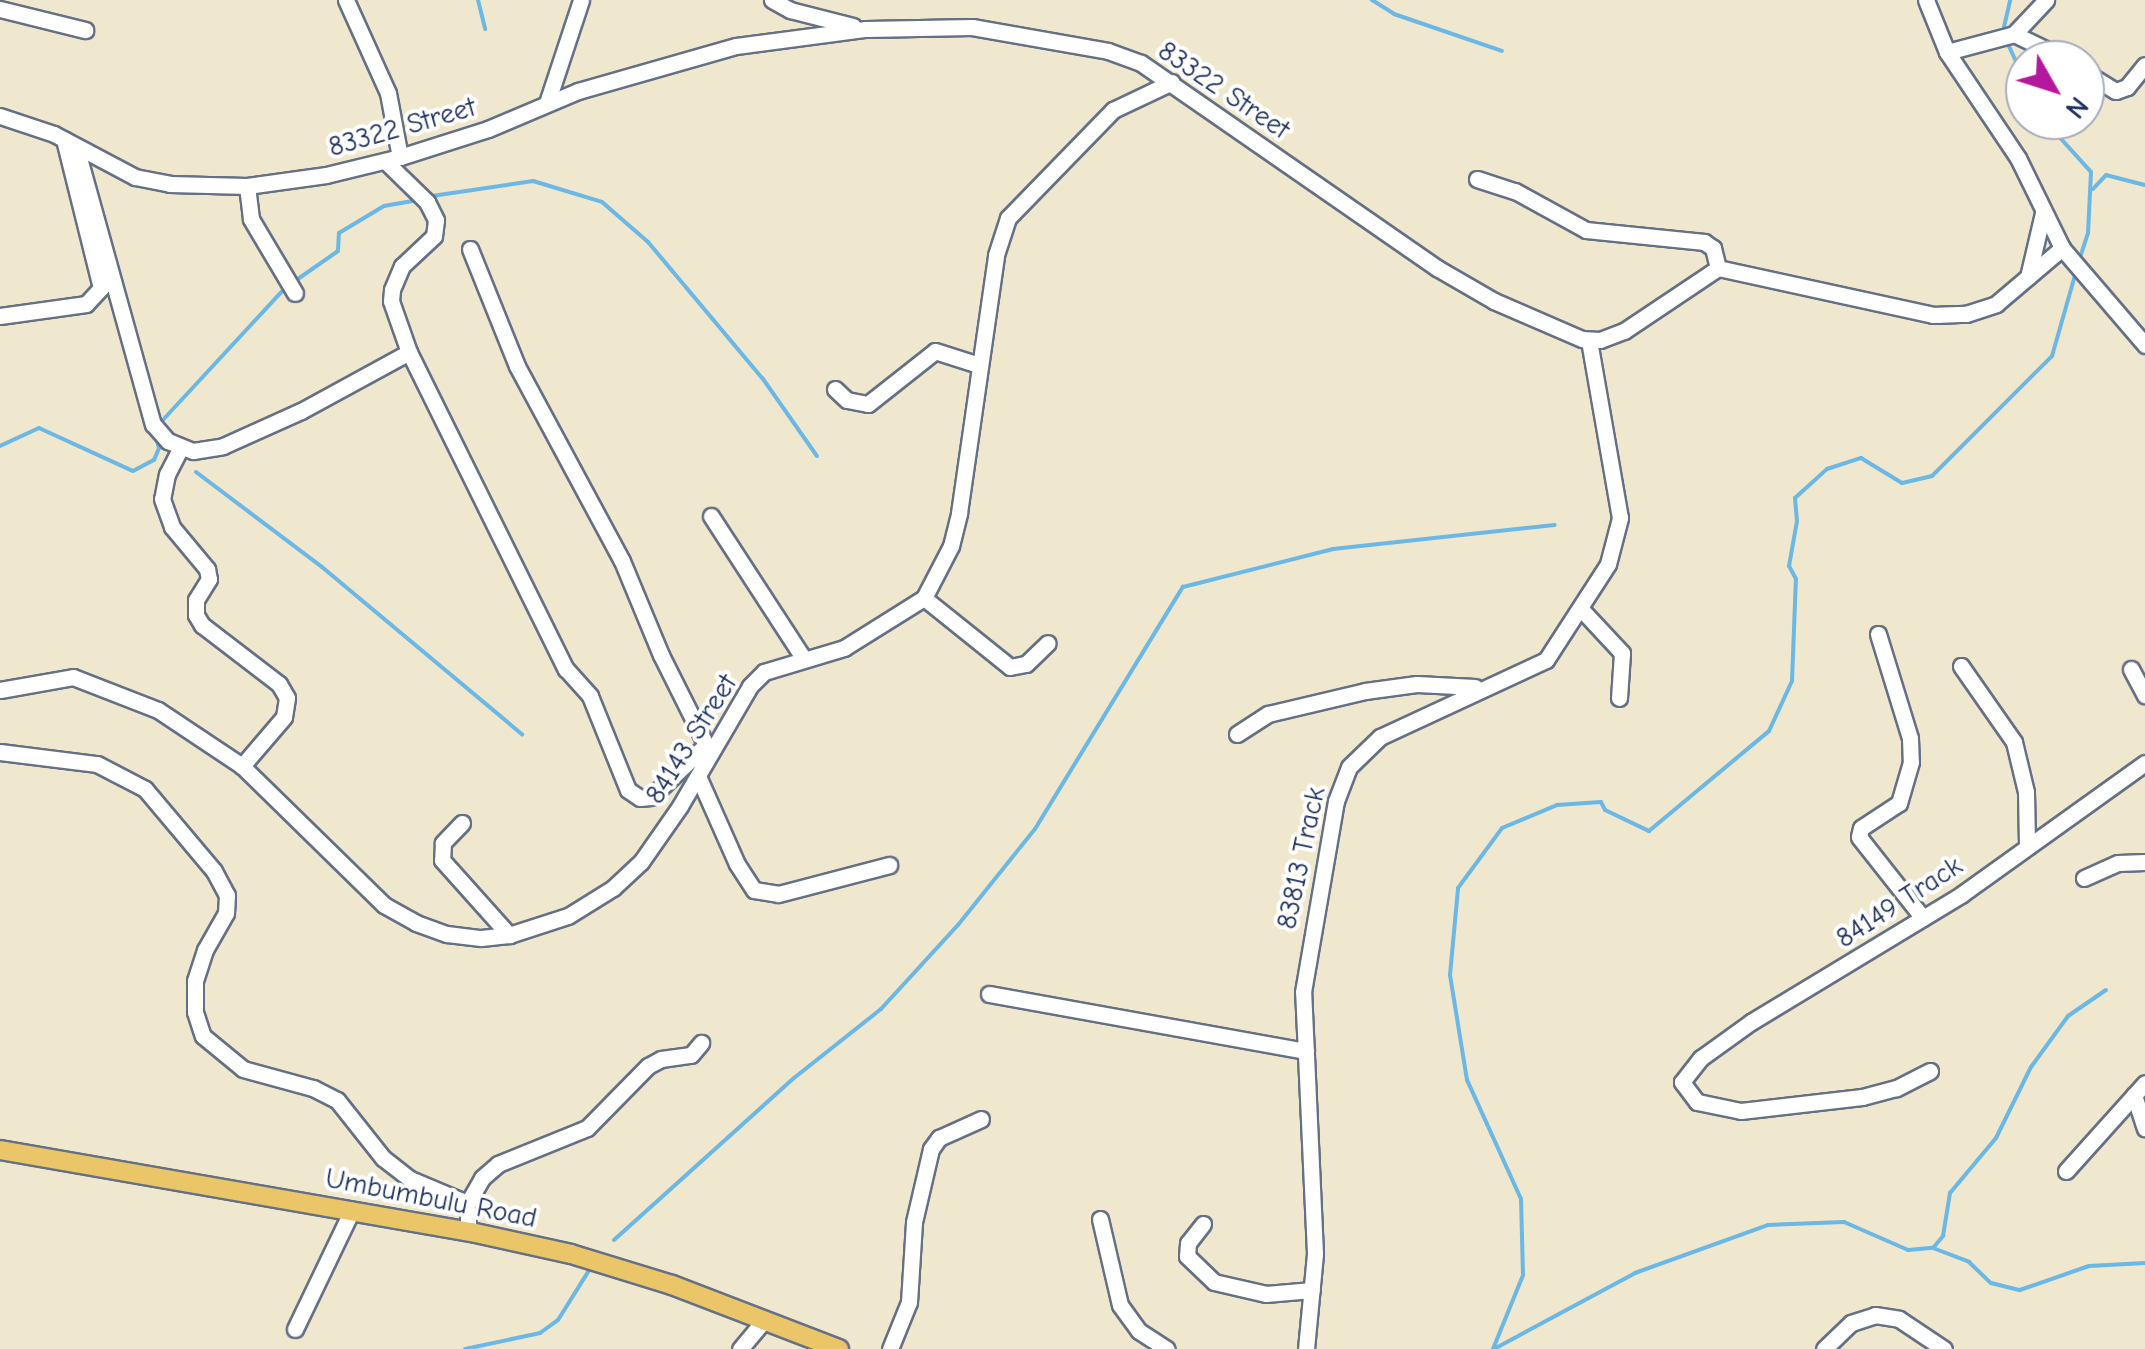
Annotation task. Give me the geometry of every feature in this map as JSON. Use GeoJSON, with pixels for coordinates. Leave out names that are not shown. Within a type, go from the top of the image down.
{"type":"FeatureCollection","features":[{"type":"Feature","properties":{"kind":"main road","name":"Umbumbulu Road"},"geometry":{"type":"LineString","coordinates":[[0,1150],[468,1231],[571,1254],[839,1349]]}},
{"type":"Feature","properties":{"kind":"street"},"geometry":{"type":"LineString","coordinates":[[346,0],[388,93],[392,159],[428,202],[436,220],[434,236],[402,266],[392,290],[391,301],[410,352],[566,669],[590,696],[628,790],[640,798],[651,796],[710,746],[661,655],[622,561],[517,366],[470,250]]}},
{"type":"Feature","properties":{"kind":"street"},"geometry":{"type":"LineString","coordinates":[[548,100],[581,0]]}},
{"type":"Feature","properties":{"kind":"street"},"geometry":{"type":"LineString","coordinates":[[772,0],[790,10],[866,29]]}},
{"type":"Feature","properties":{"kind":"street"},"geometry":{"type":"LineString","coordinates":[[1926,0],[1947,52],[2018,158],[2062,248],[2145,345]]}},
{"type":"Feature","properties":{"kind":"street"},"geometry":{"type":"LineString","coordinates":[[1947,52],[2014,34],[2046,0]]}},
{"type":"Feature","properties":{"kind":"street"},"geometry":{"type":"LineString","coordinates":[[0,9],[84,30]]}},
{"type":"Feature","properties":{"kind":"street","name":"83322 Street"},"geometry":{"type":"LineString","coordinates":[[0,116],[70,144],[135,177],[170,184],[247,186],[326,175],[392,159],[488,129],[548,100],[736,46],[866,29],[972,27],[1022,34],[1127,57],[1172,82],[1437,268],[1494,301],[1590,340]]}},
{"type":"Feature","properties":{"kind":"street"},"geometry":{"type":"LineString","coordinates":[[2014,34],[2026,40]]}},
{"type":"Feature","properties":{"kind":"street"},"geometry":{"type":"LineString","coordinates":[[2105,84],[2116,91],[2127,87],[2145,64]]}},
{"type":"Feature","properties":{"kind":"street"},"geometry":{"type":"LineString","coordinates":[[1048,643],[1026,664],[1010,667],[924,598],[955,530],[996,255],[1008,218],[1112,110],[1172,82]]}},
{"type":"Feature","properties":{"kind":"street"},"geometry":{"type":"LineString","coordinates":[[70,144],[153,424],[180,449],[193,452],[223,446],[410,352]]}},
{"type":"Feature","properties":{"kind":"street"},"geometry":{"type":"LineString","coordinates":[[0,316],[86,304],[101,288],[70,144]]}},
{"type":"Feature","properties":{"kind":"street"},"geometry":{"type":"LineString","coordinates":[[1478,179],[1515,191],[1586,230],[1704,242],[1714,248],[1718,268]]}},
{"type":"Feature","properties":{"kind":"street"},"geometry":{"type":"LineString","coordinates":[[247,186],[251,219],[295,293]]}},
{"type":"Feature","properties":{"kind":"street"},"geometry":{"type":"LineString","coordinates":[[2028,277],[2043,212]]}},
{"type":"Feature","properties":{"kind":"street"},"geometry":{"type":"LineString","coordinates":[[1590,340],[1624,330],[1718,268],[1946,317],[1996,304],[2062,248]]}},
{"type":"Feature","properties":{"kind":"street","name":"83813 Track"},"geometry":{"type":"LineString","coordinates":[[1306,1349],[1314,1192],[1304,992],[1309,938],[1332,820],[1349,768],[1380,737],[1479,687],[1546,660],[1614,551],[1620,518],[1590,340]]}},
{"type":"Feature","properties":{"kind":"street"},"geometry":{"type":"LineString","coordinates":[[835,389],[847,400],[868,404],[935,351],[980,366]]}},
{"type":"Feature","properties":{"kind":"street"},"geometry":{"type":"LineString","coordinates":[[180,449],[162,498],[172,527],[207,569],[209,580],[196,600],[196,615],[202,625],[279,684],[287,698],[284,717],[242,766]]}},
{"type":"Feature","properties":{"kind":"street"},"geometry":{"type":"LineString","coordinates":[[710,516],[804,659]]}},
{"type":"Feature","properties":{"kind":"street","name":"84143 Street"},"geometry":{"type":"LineString","coordinates":[[0,690],[63,678],[92,681],[158,710],[242,766],[384,906],[447,934],[481,938],[509,935],[568,916],[613,888],[641,862],[698,776],[710,746],[750,686],[764,672],[844,648],[924,598]]}},
{"type":"Feature","properties":{"kind":"street"},"geometry":{"type":"LineString","coordinates":[[1581,608],[1622,653],[1619,698]]}},
{"type":"Feature","properties":{"kind":"street"},"geometry":{"type":"LineString","coordinates":[[1878,634],[1910,738],[1912,762],[1898,803],[1858,834],[1923,918]]}},
{"type":"Feature","properties":{"kind":"street"},"geometry":{"type":"LineString","coordinates":[[1961,666],[2014,742],[2024,781],[2027,846]]}},
{"type":"Feature","properties":{"kind":"street"},"geometry":{"type":"LineString","coordinates":[[2131,669],[2145,695]]}},
{"type":"Feature","properties":{"kind":"street"},"geometry":{"type":"LineString","coordinates":[[1236,734],[1268,714],[1365,691],[1417,684],[1479,687]]}},
{"type":"Feature","properties":{"kind":"street"},"geometry":{"type":"LineString","coordinates":[[0,752],[97,764],[145,789],[214,871],[227,895],[226,914],[205,950],[195,981],[196,1012],[203,1036],[242,1069],[326,1092],[337,1100],[382,1158],[410,1180],[455,1196],[466,1206]]}},
{"type":"Feature","properties":{"kind":"street","name":"84149 Track"},"geometry":{"type":"LineString","coordinates":[[1930,1071],[1862,1097],[1741,1111],[1697,1102],[1687,1094],[1682,1082],[1700,1058],[1750,1022],[1923,918],[2145,763]]}},
{"type":"Feature","properties":{"kind":"street"},"geometry":{"type":"LineString","coordinates":[[698,776],[737,864],[754,890],[778,894],[889,865]]}},
{"type":"Feature","properties":{"kind":"street"},"geometry":{"type":"LineString","coordinates":[[462,823],[443,843],[442,860],[509,935]]}},
{"type":"Feature","properties":{"kind":"street"},"geometry":{"type":"LineString","coordinates":[[2084,878],[2118,863],[2145,862]]}},
{"type":"Feature","properties":{"kind":"street"},"geometry":{"type":"LineString","coordinates":[[989,994],[1306,1051]]}},
{"type":"Feature","properties":{"kind":"street"},"geometry":{"type":"LineString","coordinates":[[468,1231],[466,1206],[482,1178],[498,1164],[586,1128],[648,1066],[661,1059],[691,1055],[701,1043]]}},
{"type":"Feature","properties":{"kind":"street"},"geometry":{"type":"LineString","coordinates":[[2140,1089],[2145,1128]]}},
{"type":"Feature","properties":{"kind":"street"},"geometry":{"type":"LineString","coordinates":[[2066,1171],[2140,1089]]}},
{"type":"Feature","properties":{"kind":"street"},"geometry":{"type":"LineString","coordinates":[[890,1349],[910,1302],[914,1222],[931,1149],[938,1138],[981,1119]]}},
{"type":"Feature","properties":{"kind":"street"},"geometry":{"type":"LineString","coordinates":[[295,1329],[352,1210]]}},
{"type":"Feature","properties":{"kind":"street"},"geometry":{"type":"LineString","coordinates":[[1100,1219],[1120,1305],[1140,1331],[1167,1349]]}},
{"type":"Feature","properties":{"kind":"street"},"geometry":{"type":"LineString","coordinates":[[1203,1224],[1188,1243],[1187,1256],[1214,1282],[1266,1294],[1312,1290]]}},
{"type":"Feature","properties":{"kind":"street"},"geometry":{"type":"LineString","coordinates":[[1824,1349],[1852,1323],[1875,1316],[1899,1319],[1944,1349]]}},
{"type":"Feature","properties":{"kind":"street"},"geometry":{"type":"LineString","coordinates":[[740,1349],[764,1320]]}},
{"type":"Feature","properties":{"kind":"waterway"},"geometry":{"type":"LineString","coordinates":[[478,0],[485,29]]}},
{"type":"Feature","properties":{"kind":"waterway"},"geometry":{"type":"LineString","coordinates":[[1372,0],[1394,14],[1502,51]]}},
{"type":"Feature","properties":{"kind":"waterway"},"geometry":{"type":"LineString","coordinates":[[2004,27],[2010,0]]}},
{"type":"Feature","properties":{"kind":"waterway"},"geometry":{"type":"LineString","coordinates":[[2062,140],[2091,172],[2088,233],[2081,255]]}},
{"type":"Feature","properties":{"kind":"waterway"},"geometry":{"type":"LineString","coordinates":[[2093,189],[2106,175],[2145,185]]}},
{"type":"Feature","properties":{"kind":"waterway"},"geometry":{"type":"LineString","coordinates":[[432,196],[533,181],[602,202],[648,242],[763,379],[817,456]]}},
{"type":"Feature","properties":{"kind":"waterway"},"geometry":{"type":"LineString","coordinates":[[295,281],[338,251],[339,233],[384,206],[419,200]]}},
{"type":"Feature","properties":{"kind":"waterway"},"geometry":{"type":"LineString","coordinates":[[1493,1349],[1523,1275],[1521,1199],[1467,1080],[1450,975],[1458,888],[1502,828],[1557,805],[1601,802],[1605,810],[1649,831],[1769,731],[1792,681],[1796,579],[1789,566],[1797,521],[1795,498],[1827,469],[1861,458],[1902,483],[1932,476],[2052,356],[2075,275]]}},
{"type":"Feature","properties":{"kind":"waterway"},"geometry":{"type":"LineString","coordinates":[[161,422],[284,289]]}},
{"type":"Feature","properties":{"kind":"waterway"},"geometry":{"type":"LineString","coordinates":[[0,446],[39,428],[133,471],[154,460],[159,448],[156,437]]}},
{"type":"Feature","properties":{"kind":"waterway"},"geometry":{"type":"LineString","coordinates":[[196,472],[322,567],[522,734]]}},
{"type":"Feature","properties":{"kind":"waterway"},"geometry":{"type":"LineString","coordinates":[[614,1240],[794,1078],[881,1009],[958,925],[1035,829],[1183,587],[1333,549],[1555,525]]}},
{"type":"Feature","properties":{"kind":"waterway"},"geometry":{"type":"LineString","coordinates":[[1933,1248],[1943,1236],[1950,1193],[1996,1138],[2031,1067],[2068,1016],[2106,990]]}},
{"type":"Feature","properties":{"kind":"waterway"},"geometry":{"type":"LineString","coordinates":[[1494,1349],[1635,1273],[1768,1225],[1844,1222],[1908,1250],[1933,1248],[1969,1262],[1991,1283],[2020,1290],[2089,1266],[2145,1263]]}},
{"type":"Feature","properties":{"kind":"waterway"},"geometry":{"type":"LineString","coordinates":[[465,1349],[540,1333],[558,1320],[588,1272]]}}]}
